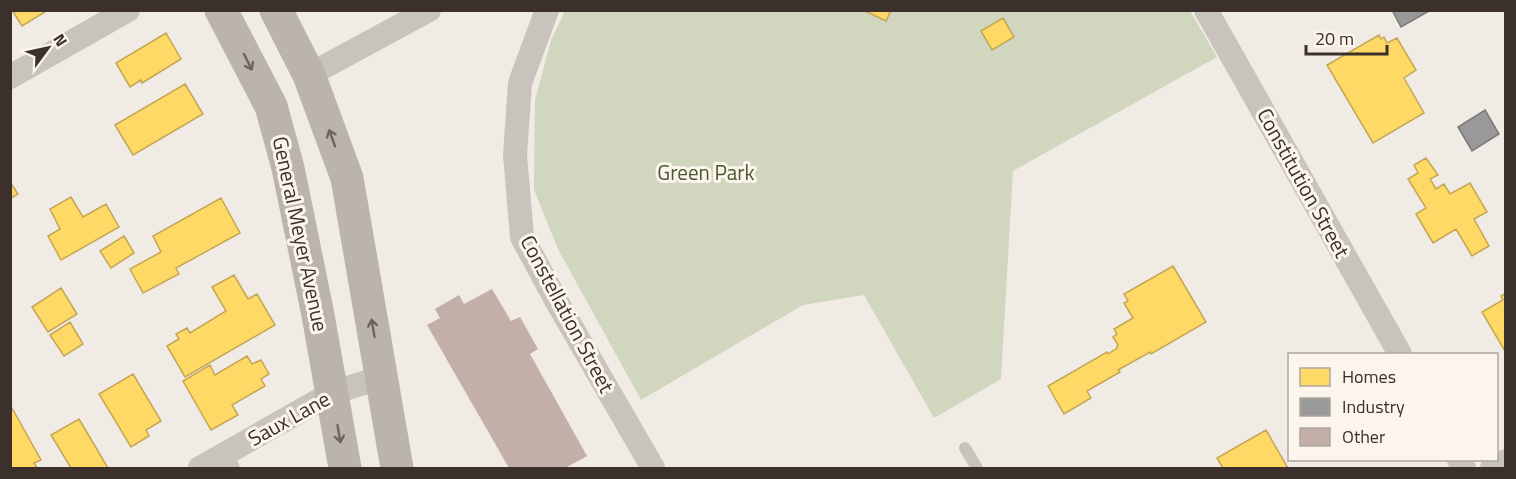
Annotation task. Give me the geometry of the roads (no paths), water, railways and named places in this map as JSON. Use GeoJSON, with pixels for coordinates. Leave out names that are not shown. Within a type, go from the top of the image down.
{"type":"FeatureCollection","features":[{"type":"Feature","properties":{"kind":"main road","name":"General Meyer Avenue"},"geometry":{"type":"LineString","coordinates":[[221,10],[271,106],[288,168],[318,315],[345,468]]}},
{"type":"Feature","properties":{"kind":"main road"},"geometry":{"type":"LineString","coordinates":[[276,10],[309,75],[347,178],[397,468]]}},
{"type":"Feature","properties":{"kind":"street"},"geometry":{"type":"LineString","coordinates":[[10,77],[128,10]]}},
{"type":"Feature","properties":{"kind":"street"},"geometry":{"type":"LineString","coordinates":[[309,75],[429,10]]}},
{"type":"Feature","properties":{"kind":"street","name":"Constellation Street"},"geometry":{"type":"LineString","coordinates":[[547,10],[520,83],[514,155],[522,237],[653,468]]}},
{"type":"Feature","properties":{"kind":"street","name":"Constitution Street"},"geometry":{"type":"LineString","coordinates":[[1206,10],[1399,353]]}},
{"type":"Feature","properties":{"kind":"street","name":"Saux Lane"},"geometry":{"type":"LineString","coordinates":[[200,468],[231,461],[332,393],[382,377]]}},
{"type":"Feature","properties":{"kind":"street"},"geometry":{"type":"LineString","coordinates":[[1492,468],[1506,461]]}},
{"type":"Feature","properties":{"kind":"lane"},"geometry":{"type":"LineString","coordinates":[[965,448],[977,468]]}},
{"type":"Feature","properties":{"kind":"park label","name":"Green Park"},"geometry":{"type":"Point","coordinates":[706,173]}}]}
